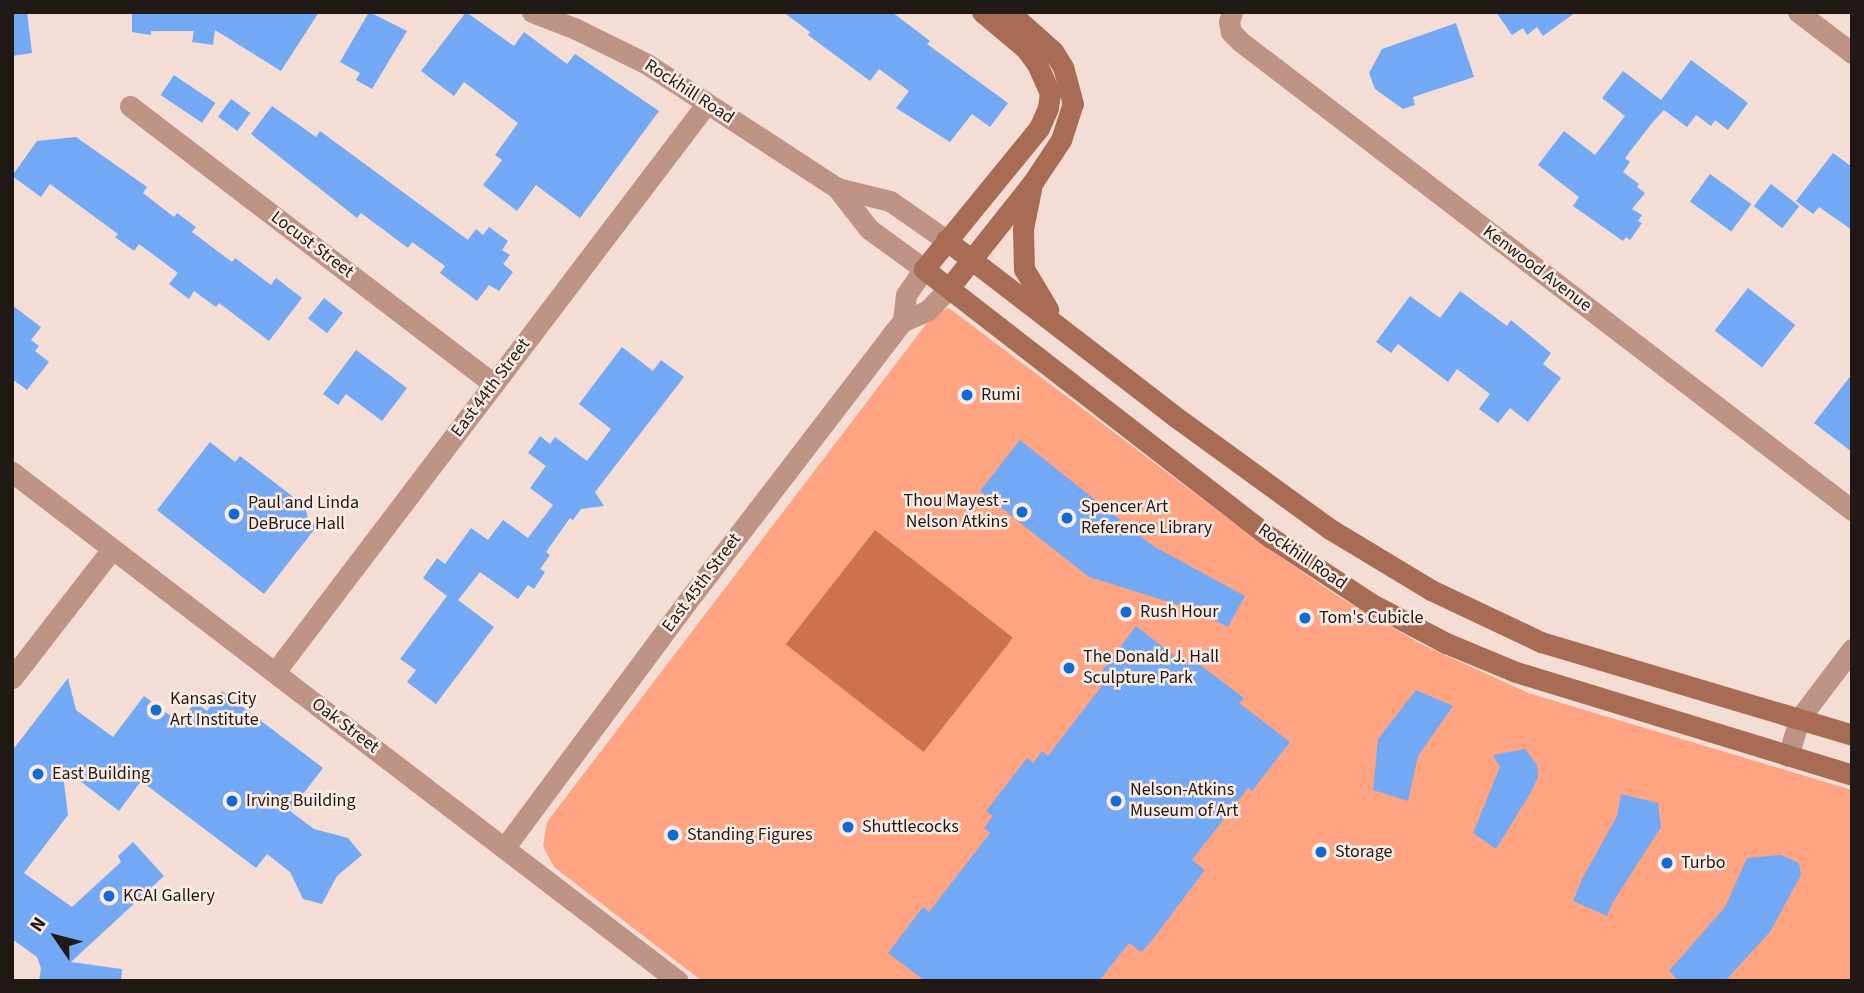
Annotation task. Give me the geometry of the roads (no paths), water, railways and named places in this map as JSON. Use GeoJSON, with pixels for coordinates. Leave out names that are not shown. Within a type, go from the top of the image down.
{"type":"FeatureCollection","features":[{"type":"Feature","properties":{"kind":"main road","name":"East 45th Street"},"geometry":{"type":"LineString","coordinates":[[924,269],[1039,128],[1048,108],[1050,93],[1037,64],[1026,49],[982,12]]}},
{"type":"Feature","properties":{"kind":"main road","name":"East 45th Street"},"geometry":{"type":"LineString","coordinates":[[949,288],[1033,182],[1061,140],[1073,104],[1071,87],[1053,51],[1009,12]]}},
{"type":"Feature","properties":{"kind":"main road"},"geometry":{"type":"LineString","coordinates":[[1033,182],[1023,229],[1024,269],[1039,297],[1063,328]]}},
{"type":"Feature","properties":{"kind":"main road","name":"Rockhill Road"},"geometry":{"type":"LineString","coordinates":[[946,240],[1173,415],[1330,529],[1431,590],[1541,642],[1852,735]]}},
{"type":"Feature","properties":{"kind":"main road","name":"Rockhill Road"},"geometry":{"type":"LineString","coordinates":[[924,269],[1270,537],[1370,603],[1446,643],[1516,672],[1852,775]]}},
{"type":"Feature","properties":{"kind":"street","name":"Rockhill Road"},"geometry":{"type":"LineString","coordinates":[[532,12],[576,29],[646,64],[837,188],[869,229],[924,269]]}},
{"type":"Feature","properties":{"kind":"street"},"geometry":{"type":"LineString","coordinates":[[1798,12],[1852,52]]}},
{"type":"Feature","properties":{"kind":"street","name":"Kenwood Avenue"},"geometry":{"type":"LineString","coordinates":[[1231,17],[1231,32],[1241,42],[1852,510]]}},
{"type":"Feature","properties":{"kind":"street","name":"East 44th Street"},"geometry":{"type":"LineString","coordinates":[[275,672],[707,103]]}},
{"type":"Feature","properties":{"kind":"street","name":"Locust Street"},"geometry":{"type":"LineString","coordinates":[[130,106],[494,384]]}},
{"type":"Feature","properties":{"kind":"street","name":"Rockhill Road"},"geometry":{"type":"LineString","coordinates":[[837,188],[890,201],[946,240]]}},
{"type":"Feature","properties":{"kind":"street","name":"East 45th Street"},"geometry":{"type":"LineString","coordinates":[[903,321],[906,295],[924,269]]}},
{"type":"Feature","properties":{"kind":"street","name":"East 45th Street"},"geometry":{"type":"LineString","coordinates":[[505,848],[693,594],[903,321],[927,311],[949,288]]}},
{"type":"Feature","properties":{"kind":"street","name":"Oak Street"},"geometry":{"type":"LineString","coordinates":[[12,472],[678,981]]}},
{"type":"Feature","properties":{"kind":"street"},"geometry":{"type":"LineString","coordinates":[[12,678],[111,549]]}},
{"type":"Feature","properties":{"kind":"street"},"geometry":{"type":"LineString","coordinates":[[1788,756],[1799,719],[1852,649]]}},
{"type":"Feature","properties":{"kind":"place","name":"Rumi"},"geometry":{"type":"Point","coordinates":[967,395]}},
{"type":"Feature","properties":{"kind":"place","name":"Thou Mayest - Nelson Atkins"},"geometry":{"type":"Point","coordinates":[1022,512]}},
{"type":"Feature","properties":{"kind":"place","name":"Paul and Linda DeBruce Hall"},"geometry":{"type":"Point","coordinates":[234,514]}},
{"type":"Feature","properties":{"kind":"place","name":"Spencer Art Reference Library"},"geometry":{"type":"Point","coordinates":[1067,518]}},
{"type":"Feature","properties":{"kind":"place","name":"Rush Hour"},"geometry":{"type":"Point","coordinates":[1126,612]}},
{"type":"Feature","properties":{"kind":"place","name":"Tom's Cubicle"},"geometry":{"type":"Point","coordinates":[1305,618]}},
{"type":"Feature","properties":{"kind":"place","name":"The Donald J. Hall Sculpture Park"},"geometry":{"type":"Point","coordinates":[1069,668]}},
{"type":"Feature","properties":{"kind":"place","name":"Kansas City Art Institute"},"geometry":{"type":"Point","coordinates":[156,710]}},
{"type":"Feature","properties":{"kind":"place","name":"East Building"},"geometry":{"type":"Point","coordinates":[38,774]}},
{"type":"Feature","properties":{"kind":"place","name":"Irving Building"},"geometry":{"type":"Point","coordinates":[232,801]}},
{"type":"Feature","properties":{"kind":"place","name":"Nelson-Atkins Museum of Art"},"geometry":{"type":"Point","coordinates":[1116,801]}},
{"type":"Feature","properties":{"kind":"place","name":"Shuttlecocks"},"geometry":{"type":"Point","coordinates":[848,827]}},
{"type":"Feature","properties":{"kind":"place","name":"Standing Figures"},"geometry":{"type":"Point","coordinates":[673,835]}},
{"type":"Feature","properties":{"kind":"place","name":"Storage"},"geometry":{"type":"Point","coordinates":[1321,852]}},
{"type":"Feature","properties":{"kind":"place","name":"Turbo"},"geometry":{"type":"Point","coordinates":[1667,863]}},
{"type":"Feature","properties":{"kind":"place","name":"KCAI Gallery"},"geometry":{"type":"Point","coordinates":[109,896]}}]}
